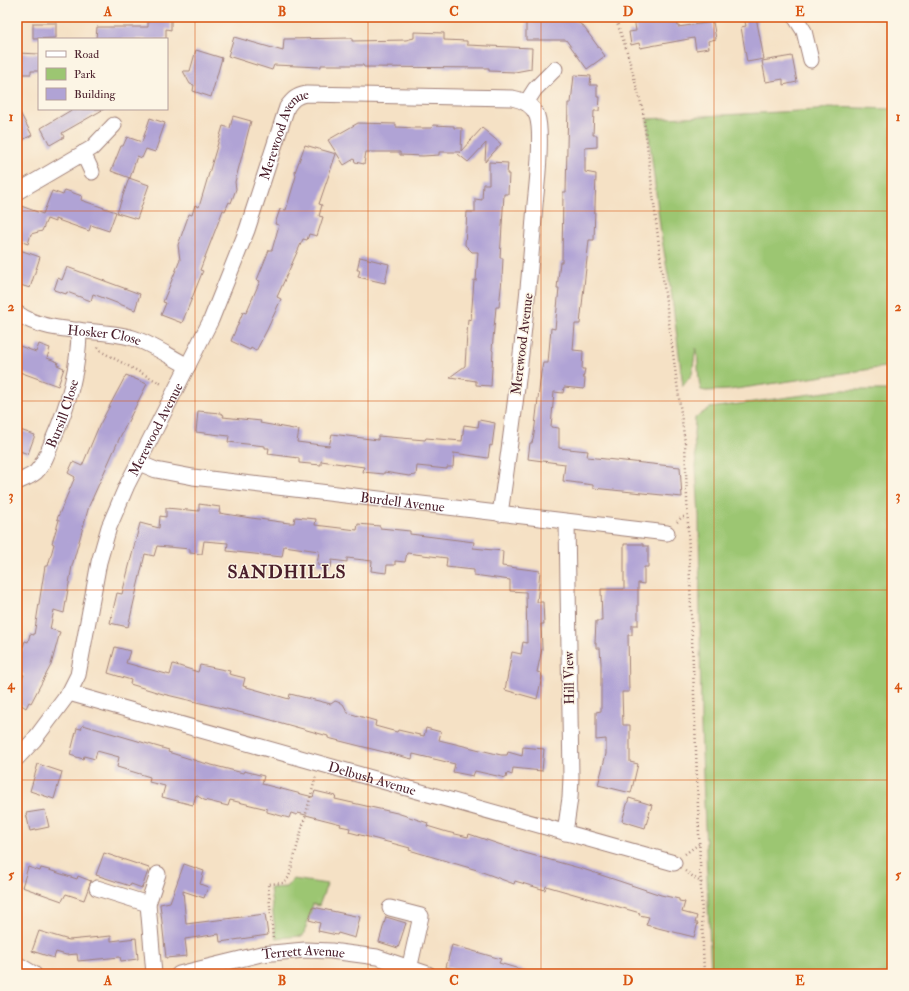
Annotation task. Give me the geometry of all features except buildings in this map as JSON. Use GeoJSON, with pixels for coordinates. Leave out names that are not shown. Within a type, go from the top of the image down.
{"type":"FeatureCollection","features":[{"type":"Feature","properties":{"kind":"street"},"geometry":{"type":"LineString","coordinates":[[795,17],[804,31],[811,60]]}},
{"type":"Feature","properties":{"kind":"street"},"geometry":{"type":"LineString","coordinates":[[526,103],[535,89],[555,69]]}},
{"type":"Feature","properties":{"kind":"street","name":"Merewood Avenue"},"geometry":{"type":"LineString","coordinates":[[17,758],[34,740],[70,693],[78,675],[99,562],[108,527],[211,320],[247,230],[287,107],[293,99],[306,94],[512,98],[526,103],[532,108],[537,117],[539,131],[538,171],[530,279],[500,514]]}},
{"type":"Feature","properties":{"kind":"street"},"geometry":{"type":"LineString","coordinates":[[17,192],[92,148],[114,125]]}},
{"type":"Feature","properties":{"kind":"street"},"geometry":{"type":"LineString","coordinates":[[83,153],[92,172]]}},
{"type":"Feature","properties":{"kind":"street","name":"Hosker Close"},"geometry":{"type":"LineString","coordinates":[[17,313],[35,322],[82,331],[134,338],[188,366]]}},
{"type":"Feature","properties":{"kind":"street","name":"Bursill Close"},"geometry":{"type":"LineString","coordinates":[[17,482],[26,479],[36,472],[44,461],[67,406],[79,354],[82,331]]}},
{"type":"Feature","properties":{"kind":"street","name":"Burdell Avenue"},"geometry":{"type":"LineString","coordinates":[[139,463],[156,470],[193,477],[667,533]]}},
{"type":"Feature","properties":{"kind":"street","name":"Hill View"},"geometry":{"type":"LineString","coordinates":[[565,833],[570,798],[571,777],[567,522]]}},
{"type":"Feature","properties":{"kind":"street","name":"Delbush Avenue"},"geometry":{"type":"LineString","coordinates":[[70,693],[674,863]]}},
{"type":"Feature","properties":{"kind":"street"},"geometry":{"type":"LineString","coordinates":[[154,974],[148,904],[158,874]]}},
{"type":"Feature","properties":{"kind":"street"},"geometry":{"type":"LineString","coordinates":[[97,888],[148,904]]}},
{"type":"Feature","properties":{"kind":"street"},"geometry":{"type":"LineString","coordinates":[[390,908],[421,916],[409,971]]}},
{"type":"Feature","properties":{"kind":"street","name":"Terrett Avenue"},"geometry":{"type":"LineString","coordinates":[[179,974],[210,970],[275,952],[305,950],[331,951],[377,957],[409,971],[428,974]]}},
{"type":"Feature","properties":{"kind":"street"},"geometry":{"type":"LineString","coordinates":[[17,964],[34,974]]}},
{"type":"Feature","properties":{"kind":"path"},"geometry":{"type":"LineString","coordinates":[[615,17],[626,48],[643,111],[662,279],[685,443],[696,792],[702,883],[704,974]]}},
{"type":"Feature","properties":{"kind":"path"},"geometry":{"type":"LineString","coordinates":[[82,331],[102,352],[175,391]]}},
{"type":"Feature","properties":{"kind":"path"},"geometry":{"type":"LineString","coordinates":[[275,952],[268,884],[284,883],[289,877],[320,764]]}},
{"type":"Feature","properties":{"kind":"path"},"geometry":{"type":"LineString","coordinates":[[674,863],[702,883]]}},
{"type":"Feature","properties":{"kind":"green space"},"geometry":{"type":"Polygon","coordinates":[[[829,107],[892,109],[892,366],[729,390],[706,391],[701,390],[696,348],[692,374],[683,386],[672,297],[661,234],[647,119],[817,110],[829,107]]]}},
{"type":"Feature","properties":{"kind":"green space"},"geometry":{"type":"Polygon","coordinates":[[[840,390],[892,390],[892,974],[711,974],[701,727],[699,516],[694,434],[695,418],[710,408],[840,390]]]}},
{"type":"Feature","properties":{"kind":"green space"},"geometry":{"type":"Polygon","coordinates":[[[293,879],[327,884],[319,906],[313,904],[303,936],[276,938],[270,888],[286,887],[293,879]]]}},
{"type":"Feature","properties":{"kind":"district","name":"SANDHILLS"},"geometry":{"type":"Point","coordinates":[287,572]}}]}
